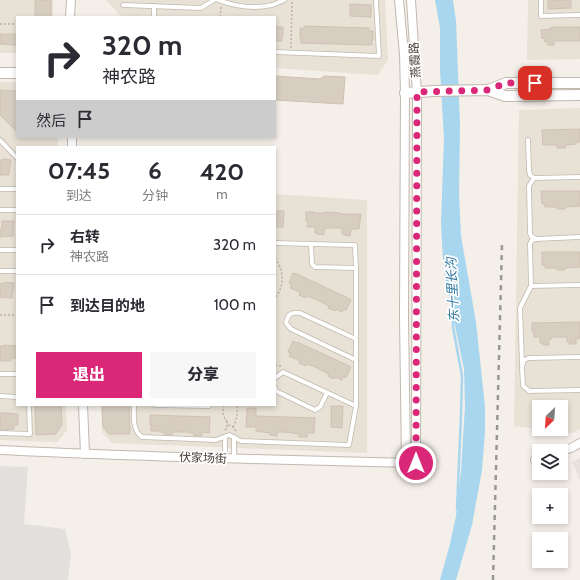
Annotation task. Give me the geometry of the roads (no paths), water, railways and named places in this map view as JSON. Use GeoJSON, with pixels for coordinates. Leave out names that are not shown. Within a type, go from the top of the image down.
{"type":"FeatureCollection","features":[{"type":"Feature","properties":{"kind":"street"},"geometry":{"type":"LineString","coordinates":[[70,16],[71,0]]}},
{"type":"Feature","properties":{"kind":"street","name":"燕霞路"},"geometry":{"type":"LineString","coordinates":[[399,0],[404,54],[405,93],[404,316],[406,462],[416,463],[417,92],[411,0]]}},
{"type":"Feature","properties":{"kind":"street"},"geometry":{"type":"LineString","coordinates":[[0,73],[16,73]]}},
{"type":"Feature","properties":{"kind":"street"},"geometry":{"type":"LineString","coordinates":[[405,93],[488,90],[506,83],[580,83]]}},
{"type":"Feature","properties":{"kind":"street"},"geometry":{"type":"LineString","coordinates":[[488,90],[505,96],[580,95]]}},
{"type":"Feature","properties":{"kind":"street"},"geometry":{"type":"LineString","coordinates":[[83,406],[85,454]]}},
{"type":"Feature","properties":{"kind":"street"},"geometry":{"type":"LineString","coordinates":[[568,449],[580,443]]}},
{"type":"Feature","properties":{"kind":"street","name":"伏家场街"},"geometry":{"type":"LineString","coordinates":[[0,450],[225,459],[406,462]]}},
{"type":"Feature","properties":{"kind":"lane"},"geometry":{"type":"LineString","coordinates":[[123,5],[201,8],[214,0]]}},
{"type":"Feature","properties":{"kind":"lane"},"geometry":{"type":"LineString","coordinates":[[219,0],[231,4],[258,7],[284,0]]}},
{"type":"Feature","properties":{"kind":"lane"},"geometry":{"type":"LineString","coordinates":[[276,52],[379,56],[376,0]]}},
{"type":"Feature","properties":{"kind":"lane"},"geometry":{"type":"LineString","coordinates":[[541,0],[541,16],[580,15]]}},
{"type":"Feature","properties":{"kind":"lane"},"geometry":{"type":"LineString","coordinates":[[154,6],[154,16]]}},
{"type":"Feature","properties":{"kind":"lane"},"geometry":{"type":"LineString","coordinates":[[0,140],[16,157]]}},
{"type":"Feature","properties":{"kind":"lane"},"geometry":{"type":"LineString","coordinates":[[528,140],[529,170],[530,175],[534,178],[580,177]]}},
{"type":"Feature","properties":{"kind":"lane"},"geometry":{"type":"LineString","coordinates":[[534,178],[529,186],[530,233],[531,236],[536,239]]}},
{"type":"Feature","properties":{"kind":"lane"},"geometry":{"type":"LineString","coordinates":[[0,190],[16,190]]}},
{"type":"Feature","properties":{"kind":"lane"},"geometry":{"type":"LineString","coordinates":[[0,210],[16,210]]}},
{"type":"Feature","properties":{"kind":"lane"},"geometry":{"type":"LineString","coordinates":[[580,238],[532,240],[530,244],[531,286],[520,308],[523,386],[529,391],[580,390]]}},
{"type":"Feature","properties":{"kind":"lane"},"geometry":{"type":"LineString","coordinates":[[134,406],[134,428],[142,437],[216,440],[229,435],[241,441],[349,445],[356,406],[356,245],[276,243]]}},
{"type":"Feature","properties":{"kind":"lane"},"geometry":{"type":"LineString","coordinates":[[311,244],[312,264],[315,267],[356,268]]}},
{"type":"Feature","properties":{"kind":"lane"},"geometry":{"type":"LineString","coordinates":[[0,250],[16,250]]}},
{"type":"Feature","properties":{"kind":"lane"},"geometry":{"type":"LineString","coordinates":[[0,271],[16,271]]}},
{"type":"Feature","properties":{"kind":"lane"},"geometry":{"type":"LineString","coordinates":[[531,286],[580,285]]}},
{"type":"Feature","properties":{"kind":"lane"},"geometry":{"type":"LineString","coordinates":[[356,339],[300,313],[291,313],[286,323],[291,329],[356,360]]}},
{"type":"Feature","properties":{"kind":"lane"},"geometry":{"type":"LineString","coordinates":[[522,364],[524,360],[529,358],[580,357]]}},
{"type":"Feature","properties":{"kind":"lane"},"geometry":{"type":"LineString","coordinates":[[276,377],[283,372],[356,406]]}},
{"type":"Feature","properties":{"kind":"lane"},"geometry":{"type":"LineString","coordinates":[[0,374],[16,374]]}},
{"type":"Feature","properties":{"kind":"lane"},"geometry":{"type":"LineString","coordinates":[[276,392],[315,410],[320,407],[327,393]]}},
{"type":"Feature","properties":{"kind":"lane"},"geometry":{"type":"LineString","coordinates":[[0,396],[16,397]]}},
{"type":"Feature","properties":{"kind":"lane"},"geometry":{"type":"LineString","coordinates":[[0,433],[30,434],[29,406]]}},
{"type":"Feature","properties":{"kind":"lane"},"geometry":{"type":"LineString","coordinates":[[225,437],[225,459]]}},
{"type":"Feature","properties":{"kind":"lane"},"geometry":{"type":"LineString","coordinates":[[234,437],[234,459]]}},
{"type":"Feature","properties":{"kind":"water"},"geometry":{"type":"Polygon","coordinates":[[[435,0],[453,0],[456,21],[460,124],[459,194],[461,236],[476,322],[485,407],[482,470],[472,525],[456,580],[440,580],[456,516],[461,471],[465,406],[464,369],[445,278],[443,260],[441,224],[444,138],[440,70],[440,28],[435,0]]]}},
{"type":"Feature","properties":{"kind":"waterway","name":"东十里长沟"},"geometry":{"type":"LineString","coordinates":[[453,310],[453,327],[462,376],[457,509]]}},
{"type":"Feature","properties":{"kind":"railway"},"geometry":{"type":"LineString","coordinates":[[493,580],[502,245]]}}]}
